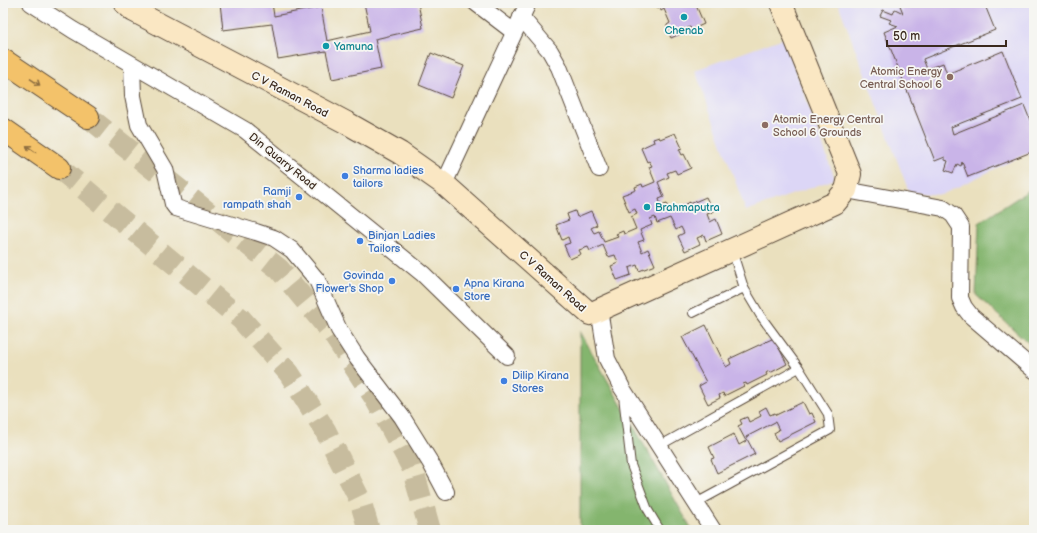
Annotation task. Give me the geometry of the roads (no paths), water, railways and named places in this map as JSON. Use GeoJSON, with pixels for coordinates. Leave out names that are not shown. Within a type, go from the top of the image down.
{"type":"FeatureCollection","features":[{"type":"Feature","properties":{"kind":"highway"},"geometry":{"type":"LineString","coordinates":[[3,60],[88,118]]}},
{"type":"Feature","properties":{"kind":"highway"},"geometry":{"type":"LineString","coordinates":[[3,129],[59,168]]}},
{"type":"Feature","properties":{"kind":"street","name":"Din Quarry Road"},"geometry":{"type":"LineString","coordinates":[[31,3],[73,30],[245,130],[423,274],[507,356]]}},
{"type":"Feature","properties":{"kind":"street","name":"C V Raman Road"},"geometry":{"type":"LineString","coordinates":[[125,3],[134,11],[354,127],[400,153],[444,184],[590,314],[835,203],[846,190]]}},
{"type":"Feature","properties":{"kind":"street"},"geometry":{"type":"LineString","coordinates":[[476,3],[514,32]]}},
{"type":"Feature","properties":{"kind":"street"},"geometry":{"type":"LineString","coordinates":[[781,3],[850,174],[846,190],[944,208],[953,215],[961,227],[960,298],[964,307],[971,316],[1034,370]]}},
{"type":"Feature","properties":{"kind":"street"},"geometry":{"type":"LineString","coordinates":[[444,184],[525,10]]}},
{"type":"Feature","properties":{"kind":"street"},"geometry":{"type":"LineString","coordinates":[[525,10],[559,67],[599,169]]}},
{"type":"Feature","properties":{"kind":"street"},"geometry":{"type":"LineString","coordinates":[[132,65],[133,96],[140,125],[165,169],[173,204],[176,208],[274,238],[292,250],[317,280],[339,330],[357,358],[402,417],[430,462],[446,492]]}},
{"type":"Feature","properties":{"kind":"street"},"geometry":{"type":"LineString","coordinates":[[599,309],[607,359],[622,388],[713,530]]}},
{"type":"Feature","properties":{"kind":"lane"},"geometry":{"type":"LineString","coordinates":[[696,503],[830,430],[828,414],[799,368],[760,315],[744,288],[732,250]]}},
{"type":"Feature","properties":{"kind":"lane"},"geometry":{"type":"LineString","coordinates":[[693,313],[744,288]]}},
{"type":"Feature","properties":{"kind":"lane"},"geometry":{"type":"LineString","coordinates":[[660,446],[799,368]]}},
{"type":"Feature","properties":{"kind":"lane"},"geometry":{"type":"LineString","coordinates":[[622,388],[631,465],[648,510],[660,530]]}},
{"type":"Feature","properties":{"kind":"tunnel"},"geometry":{"type":"LineString","coordinates":[[88,117],[279,269],[333,334],[375,398],[412,467],[430,530]]}},
{"type":"Feature","properties":{"kind":"tunnel"},"geometry":{"type":"LineString","coordinates":[[59,168],[241,319],[289,373],[325,430],[360,500],[369,530]]}},
{"type":"Feature","properties":{"kind":"place","name":"Chenab"},"geometry":{"type":"Point","coordinates":[684,17]}},
{"type":"Feature","properties":{"kind":"place","name":"Yamuna"},"geometry":{"type":"Point","coordinates":[326,46]}},
{"type":"Feature","properties":{"kind":"place","name":"Atomic Energy Central School 6"},"geometry":{"type":"Point","coordinates":[950,77]}},
{"type":"Feature","properties":{"kind":"place","name":"Atomic Energy Central School 6 Grounds"},"geometry":{"type":"Point","coordinates":[765,125]}},
{"type":"Feature","properties":{"kind":"place","name":"Sharma ladies tailors"},"geometry":{"type":"Point","coordinates":[345,176]}},
{"type":"Feature","properties":{"kind":"place","name":"Ramji rampath shah"},"geometry":{"type":"Point","coordinates":[299,197]}},
{"type":"Feature","properties":{"kind":"place","name":"Brahmaputra"},"geometry":{"type":"Point","coordinates":[647,207]}},
{"type":"Feature","properties":{"kind":"place","name":"Binjan Ladies Tailors"},"geometry":{"type":"Point","coordinates":[360,241]}},
{"type":"Feature","properties":{"kind":"place","name":"Govinda Flower's Shop"},"geometry":{"type":"Point","coordinates":[392,281]}},
{"type":"Feature","properties":{"kind":"place","name":"Apna Kirana Store"},"geometry":{"type":"Point","coordinates":[456,289]}},
{"type":"Feature","properties":{"kind":"place","name":"Dilip Kirana Stores"},"geometry":{"type":"Point","coordinates":[504,381]}}]}
